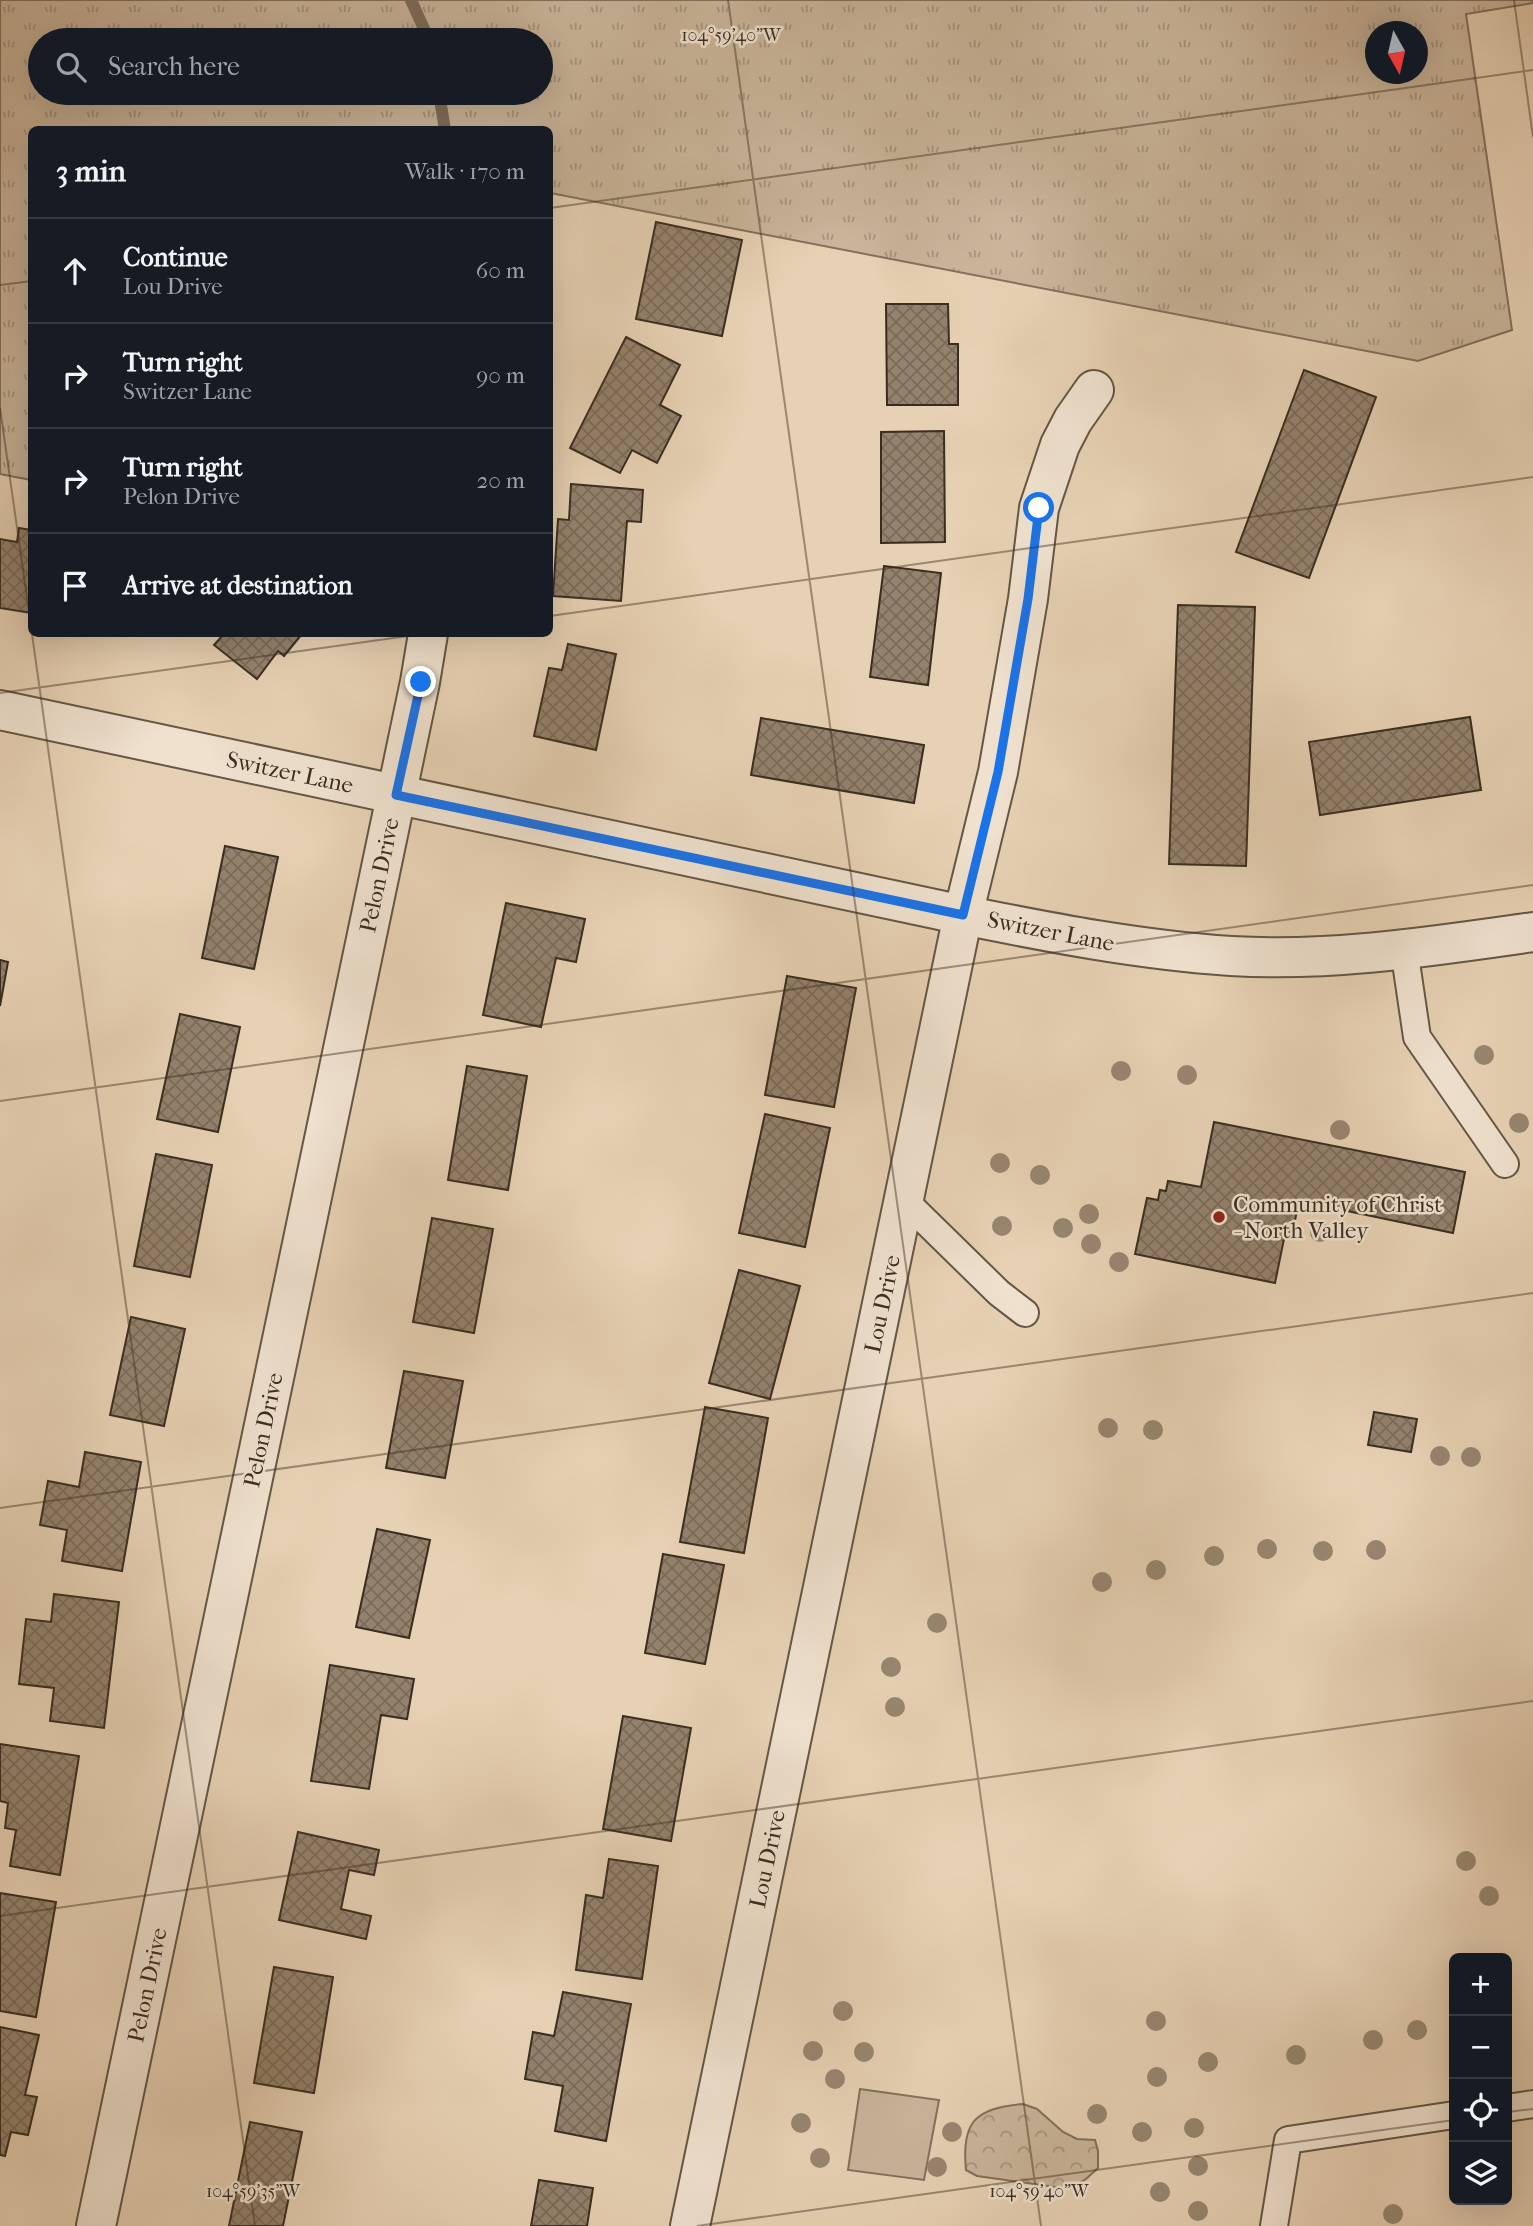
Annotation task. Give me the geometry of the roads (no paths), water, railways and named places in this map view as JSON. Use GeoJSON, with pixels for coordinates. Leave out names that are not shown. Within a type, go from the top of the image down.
{"type":"FeatureCollection","features":[{"type":"Feature","properties":{"kind":"street","name":"Lou Drive"},"geometry":{"type":"LineString","coordinates":[[690,2226],[963,915],[998,772],[1028,599],[1039,508],[1060,445],[1094,390]]}},
{"type":"Feature","properties":{"kind":"street","name":"Pelon Drive"},"geometry":{"type":"LineString","coordinates":[[96,2226],[427,637]]}},
{"type":"Feature","properties":{"kind":"street","name":"Switzer Lane"},"geometry":{"type":"LineString","coordinates":[[0,710],[963,915],[1152,949],[1233,956],[1287,956],[1404,949],[1533,932]]}},
{"type":"Feature","properties":{"kind":"lane"},"geometry":{"type":"LineString","coordinates":[[1404,949],[1417,1037],[1505,1164]]}},
{"type":"Feature","properties":{"kind":"lane"},"geometry":{"type":"LineString","coordinates":[[904,1200],[999,1293],[1025,1313]]}},
{"type":"Feature","properties":{"kind":"lane"},"geometry":{"type":"LineString","coordinates":[[1512,2107],[1533,2104]]}},
{"type":"Feature","properties":{"kind":"lane"},"geometry":{"type":"LineString","coordinates":[[1274,2226],[1288,2140],[1449,2116]]}},
{"type":"Feature","properties":{"kind":"waterway"},"geometry":{"type":"LineString","coordinates":[[411,0],[424,28]]}},
{"type":"Feature","properties":{"kind":"waterway"},"geometry":{"type":"LineString","coordinates":[[441,105],[444,126]]}},
{"type":"Feature","properties":{"kind":"place","name":"Community of Christ - North Valley"},"geometry":{"type":"Point","coordinates":[1219,1217]}}]}
